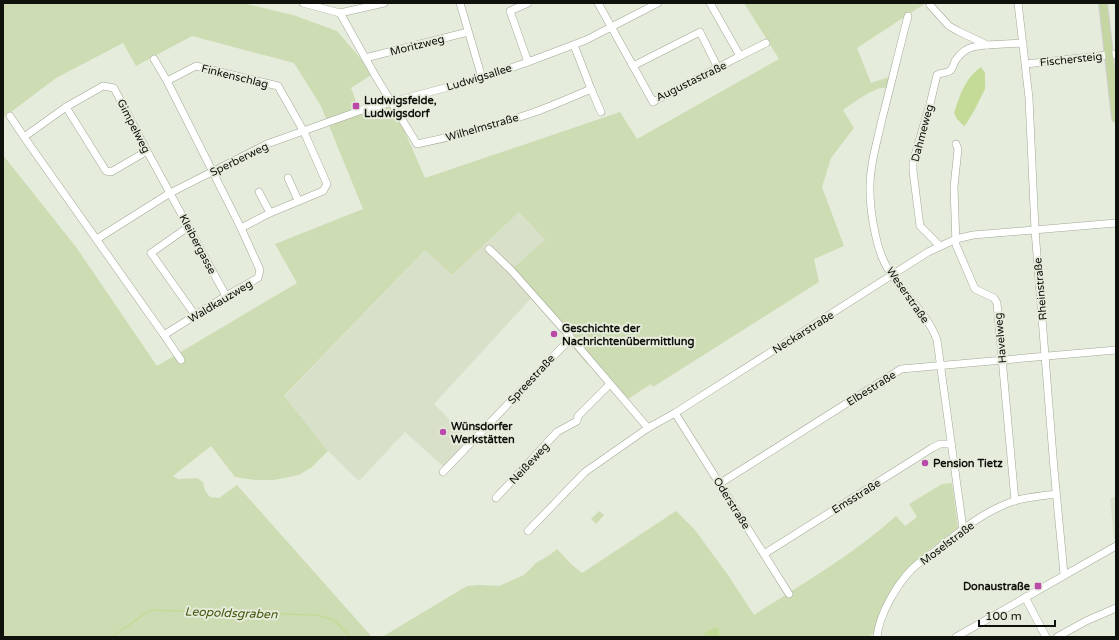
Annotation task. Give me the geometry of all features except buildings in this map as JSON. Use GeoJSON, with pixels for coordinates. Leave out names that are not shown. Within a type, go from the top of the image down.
{"type":"FeatureCollection","features":[{"type":"Feature","properties":{"kind":"main road"},"geometry":{"type":"LineString","coordinates":[[1103,3],[1113,54],[1116,118]]}},
{"type":"Feature","properties":{"kind":"street"},"geometry":{"type":"LineString","coordinates":[[302,3],[340,13],[384,3]]}},
{"type":"Feature","properties":{"kind":"street"},"geometry":{"type":"LineString","coordinates":[[460,3],[482,78]]}},
{"type":"Feature","properties":{"kind":"street"},"geometry":{"type":"LineString","coordinates":[[528,3],[510,11],[528,62]]}},
{"type":"Feature","properties":{"kind":"street","name":"Augustastraße"},"geometry":{"type":"LineString","coordinates":[[598,3],[653,102],[766,43]]}},
{"type":"Feature","properties":{"kind":"street","name":"Augustastraße"},"geometry":{"type":"LineString","coordinates":[[710,3],[740,56]]}},
{"type":"Feature","properties":{"kind":"street","name":"Rheinstraße"},"geometry":{"type":"LineString","coordinates":[[1018,3],[1029,98],[1035,230],[1056,494],[1064,574]]}},
{"type":"Feature","properties":{"kind":"street","name":"Ludwigsallee"},"geometry":{"type":"LineString","coordinates":[[392,102],[482,78],[574,45],[656,4]]}},
{"type":"Feature","properties":{"kind":"street"},"geometry":{"type":"LineString","coordinates":[[930,5],[949,26],[987,45],[1023,43]]}},
{"type":"Feature","properties":{"kind":"street"},"geometry":{"type":"LineString","coordinates":[[340,13],[392,102]]}},
{"type":"Feature","properties":{"kind":"street","name":"Weserstraße"},"geometry":{"type":"LineString","coordinates":[[908,16],[875,152],[870,191],[876,238],[882,258],[892,275],[934,333],[941,364],[963,529]]}},
{"type":"Feature","properties":{"kind":"street","name":"Moritzweg"},"geometry":{"type":"LineString","coordinates":[[366,58],[468,32]]}},
{"type":"Feature","properties":{"kind":"street"},"geometry":{"type":"LineString","coordinates":[[633,66],[700,32],[718,68]]}},
{"type":"Feature","properties":{"kind":"street"},"geometry":{"type":"LineString","coordinates":[[574,45],[601,112]]}},
{"type":"Feature","properties":{"kind":"street","name":"Dahmeweg"},"geometry":{"type":"LineString","coordinates":[[940,246],[920,226],[913,162],[937,75],[939,73],[947,73],[951,70],[964,51],[969,48],[987,45]]}},
{"type":"Feature","properties":{"kind":"street","name":"Fischersteig"},"geometry":{"type":"LineString","coordinates":[[1026,64],[1113,54]]}},
{"type":"Feature","properties":{"kind":"street"},"geometry":{"type":"LineString","coordinates":[[154,59],[212,172]]}},
{"type":"Feature","properties":{"kind":"street","name":"Finkenschlag"},"geometry":{"type":"LineString","coordinates":[[167,82],[196,66],[278,86],[304,132],[327,184],[323,191],[298,200]]}},
{"type":"Feature","properties":{"kind":"street","name":"Gimpelweg"},"geometry":{"type":"LineString","coordinates":[[24,137],[66,107],[103,86],[114,88],[170,193]]}},
{"type":"Feature","properties":{"kind":"street","name":"Wilhelmstraße"},"geometry":{"type":"LineString","coordinates":[[392,102],[417,144],[461,134],[533,113],[591,89]]}},
{"type":"Feature","properties":{"kind":"street","name":"Sperberweg"},"geometry":{"type":"LineString","coordinates":[[97,239],[170,193],[267,144],[362,110],[392,102]]}},
{"type":"Feature","properties":{"kind":"street"},"geometry":{"type":"LineString","coordinates":[[66,107],[106,171],[111,172],[147,151]]}},
{"type":"Feature","properties":{"kind":"street"},"geometry":{"type":"LineString","coordinates":[[10,116],[181,360]]}},
{"type":"Feature","properties":{"kind":"street","name":"Havelweg"},"geometry":{"type":"LineString","coordinates":[[956,144],[958,149],[954,187],[956,245],[974,289],[994,298],[997,303],[1015,501]]}},
{"type":"Feature","properties":{"kind":"street","name":"Waldkauzweg"},"geometry":{"type":"LineString","coordinates":[[164,335],[226,296],[258,278],[260,270],[241,228],[212,172]]}},
{"type":"Feature","properties":{"kind":"street"},"geometry":{"type":"LineString","coordinates":[[241,228],[298,200],[288,178]]}},
{"type":"Feature","properties":{"kind":"street"},"geometry":{"type":"LineString","coordinates":[[259,192],[270,213]]}},
{"type":"Feature","properties":{"kind":"street","name":"Kleibergasse"},"geometry":{"type":"LineString","coordinates":[[170,193],[226,296]]}},
{"type":"Feature","properties":{"kind":"street","name":"Neckarstraße"},"geometry":{"type":"LineString","coordinates":[[528,531],[585,472],[648,428],[675,413],[940,246],[956,239],[973,235],[1116,222]]}},
{"type":"Feature","properties":{"kind":"street"},"geometry":{"type":"LineString","coordinates":[[188,227],[151,253],[195,315]]}},
{"type":"Feature","properties":{"kind":"street"},"geometry":{"type":"LineString","coordinates":[[489,249],[511,270],[648,428]]}},
{"type":"Feature","properties":{"kind":"street","name":"Spreestraße"},"geometry":{"type":"LineString","coordinates":[[443,472],[570,339]]}},
{"type":"Feature","properties":{"kind":"street","name":"Elbestraße"},"geometry":{"type":"LineString","coordinates":[[719,484],[901,369],[941,364],[1116,350]]}},
{"type":"Feature","properties":{"kind":"street","name":"Neißeweg"},"geometry":{"type":"LineString","coordinates":[[496,498],[562,428],[567,427],[577,421],[578,416],[610,384]]}},
{"type":"Feature","properties":{"kind":"street","name":"Oderstraße"},"geometry":{"type":"LineString","coordinates":[[675,413],[789,594]]}},
{"type":"Feature","properties":{"kind":"street","name":"Emsstraße"},"geometry":{"type":"LineString","coordinates":[[764,554],[932,448],[940,444],[951,444]]}},
{"type":"Feature","properties":{"kind":"street","name":"Moselstraße"},"geometry":{"type":"LineString","coordinates":[[877,637],[883,616],[891,599],[900,584],[912,569],[963,529],[992,511],[1015,501],[1056,494]]}},
{"type":"Feature","properties":{"kind":"street"},"geometry":{"type":"LineString","coordinates":[[956,637],[1064,574],[1116,546]]}},
{"type":"Feature","properties":{"kind":"street"},"geometry":{"type":"LineString","coordinates":[[1025,597],[1046,637]]}},
{"type":"Feature","properties":{"kind":"street"},"geometry":{"type":"LineString","coordinates":[[1057,637],[1086,621],[1116,608]]}},
{"type":"Feature","properties":{"kind":"shaded area"},"geometry":{"type":"Polygon","coordinates":[[[3,3],[242,3],[293,15],[337,31],[362,60],[371,75],[351,88],[360,112],[392,102],[425,178],[620,112],[637,139],[779,59],[744,3],[926,3],[857,48],[871,83],[889,77],[886,88],[881,88],[870,92],[843,110],[854,128],[831,158],[822,187],[844,246],[814,259],[819,282],[653,387],[651,384],[628,399],[593,359],[587,364],[570,344],[551,315],[511,270],[545,240],[519,212],[452,275],[425,250],[284,396],[328,451],[312,467],[299,475],[274,480],[255,480],[235,477],[211,446],[173,476],[178,479],[197,478],[203,482],[205,491],[210,497],[219,498],[237,485],[372,637],[3,637],[3,155],[76,247],[157,366],[297,283],[275,244],[363,209],[321,106],[294,63],[192,36],[136,66],[123,43],[56,78],[3,118],[3,3]]]}},
{"type":"Feature","properties":{"kind":"shaded area"},"geometry":{"type":"Polygon","coordinates":[[[981,67],[985,73],[985,89],[974,111],[964,126],[957,119],[954,113],[961,93],[967,82],[975,71],[981,67]]]}},
{"type":"Feature","properties":{"kind":"shaded area"},"geometry":{"type":"Polygon","coordinates":[[[519,212],[545,240],[534,295],[434,404],[470,440],[444,467],[405,432],[359,481],[328,451],[284,397],[425,250],[452,275],[519,212]]]}},
{"type":"Feature","properties":{"kind":"shaded area"},"geometry":{"type":"Polygon","coordinates":[[[952,483],[958,528],[929,550],[905,572],[895,584],[887,598],[874,633],[867,637],[720,637],[719,628],[700,637],[382,637],[467,586],[499,586],[524,575],[536,563],[557,549],[582,573],[676,511],[695,530],[728,575],[754,615],[845,556],[896,516],[905,526],[917,517],[909,504],[942,484],[952,483]]]}},
{"type":"Feature","properties":{"kind":"shaded area"},"geometry":{"type":"Polygon","coordinates":[[[1116,496],[1116,538],[1114,539],[1110,499],[1116,496]]]}},
{"type":"Feature","properties":{"kind":"shaded area"},"geometry":{"type":"Polygon","coordinates":[[[599,511],[604,515],[596,524],[591,519],[599,511]]]}},
{"type":"Feature","properties":{"kind":"shaded area"},"geometry":{"type":"Polygon","coordinates":[[[719,628],[720,637],[700,637],[711,629],[719,628]]]}},
{"type":"Feature","properties":{"kind":"waterway","name":"Leopoldsgraben"},"geometry":{"type":"LineString","coordinates":[[112,637],[150,610],[318,615],[334,620],[350,637]]}},
{"type":"Feature","properties":{"kind":"place","name":"Ludwigsfelde, Ludwigsdorf"},"geometry":{"type":"Point","coordinates":[356,106]}},
{"type":"Feature","properties":{"kind":"place","name":"Geschichte der Nachrichtenübermittlung"},"geometry":{"type":"Point","coordinates":[554,334]}},
{"type":"Feature","properties":{"kind":"place","name":"Wünsdorfer Werkstätten"},"geometry":{"type":"Point","coordinates":[443,432]}},
{"type":"Feature","properties":{"kind":"place","name":"Pension Tietz"},"geometry":{"type":"Point","coordinates":[925,463]}},
{"type":"Feature","properties":{"kind":"place","name":"Donaustraße"},"geometry":{"type":"Point","coordinates":[1038,586]}}]}
